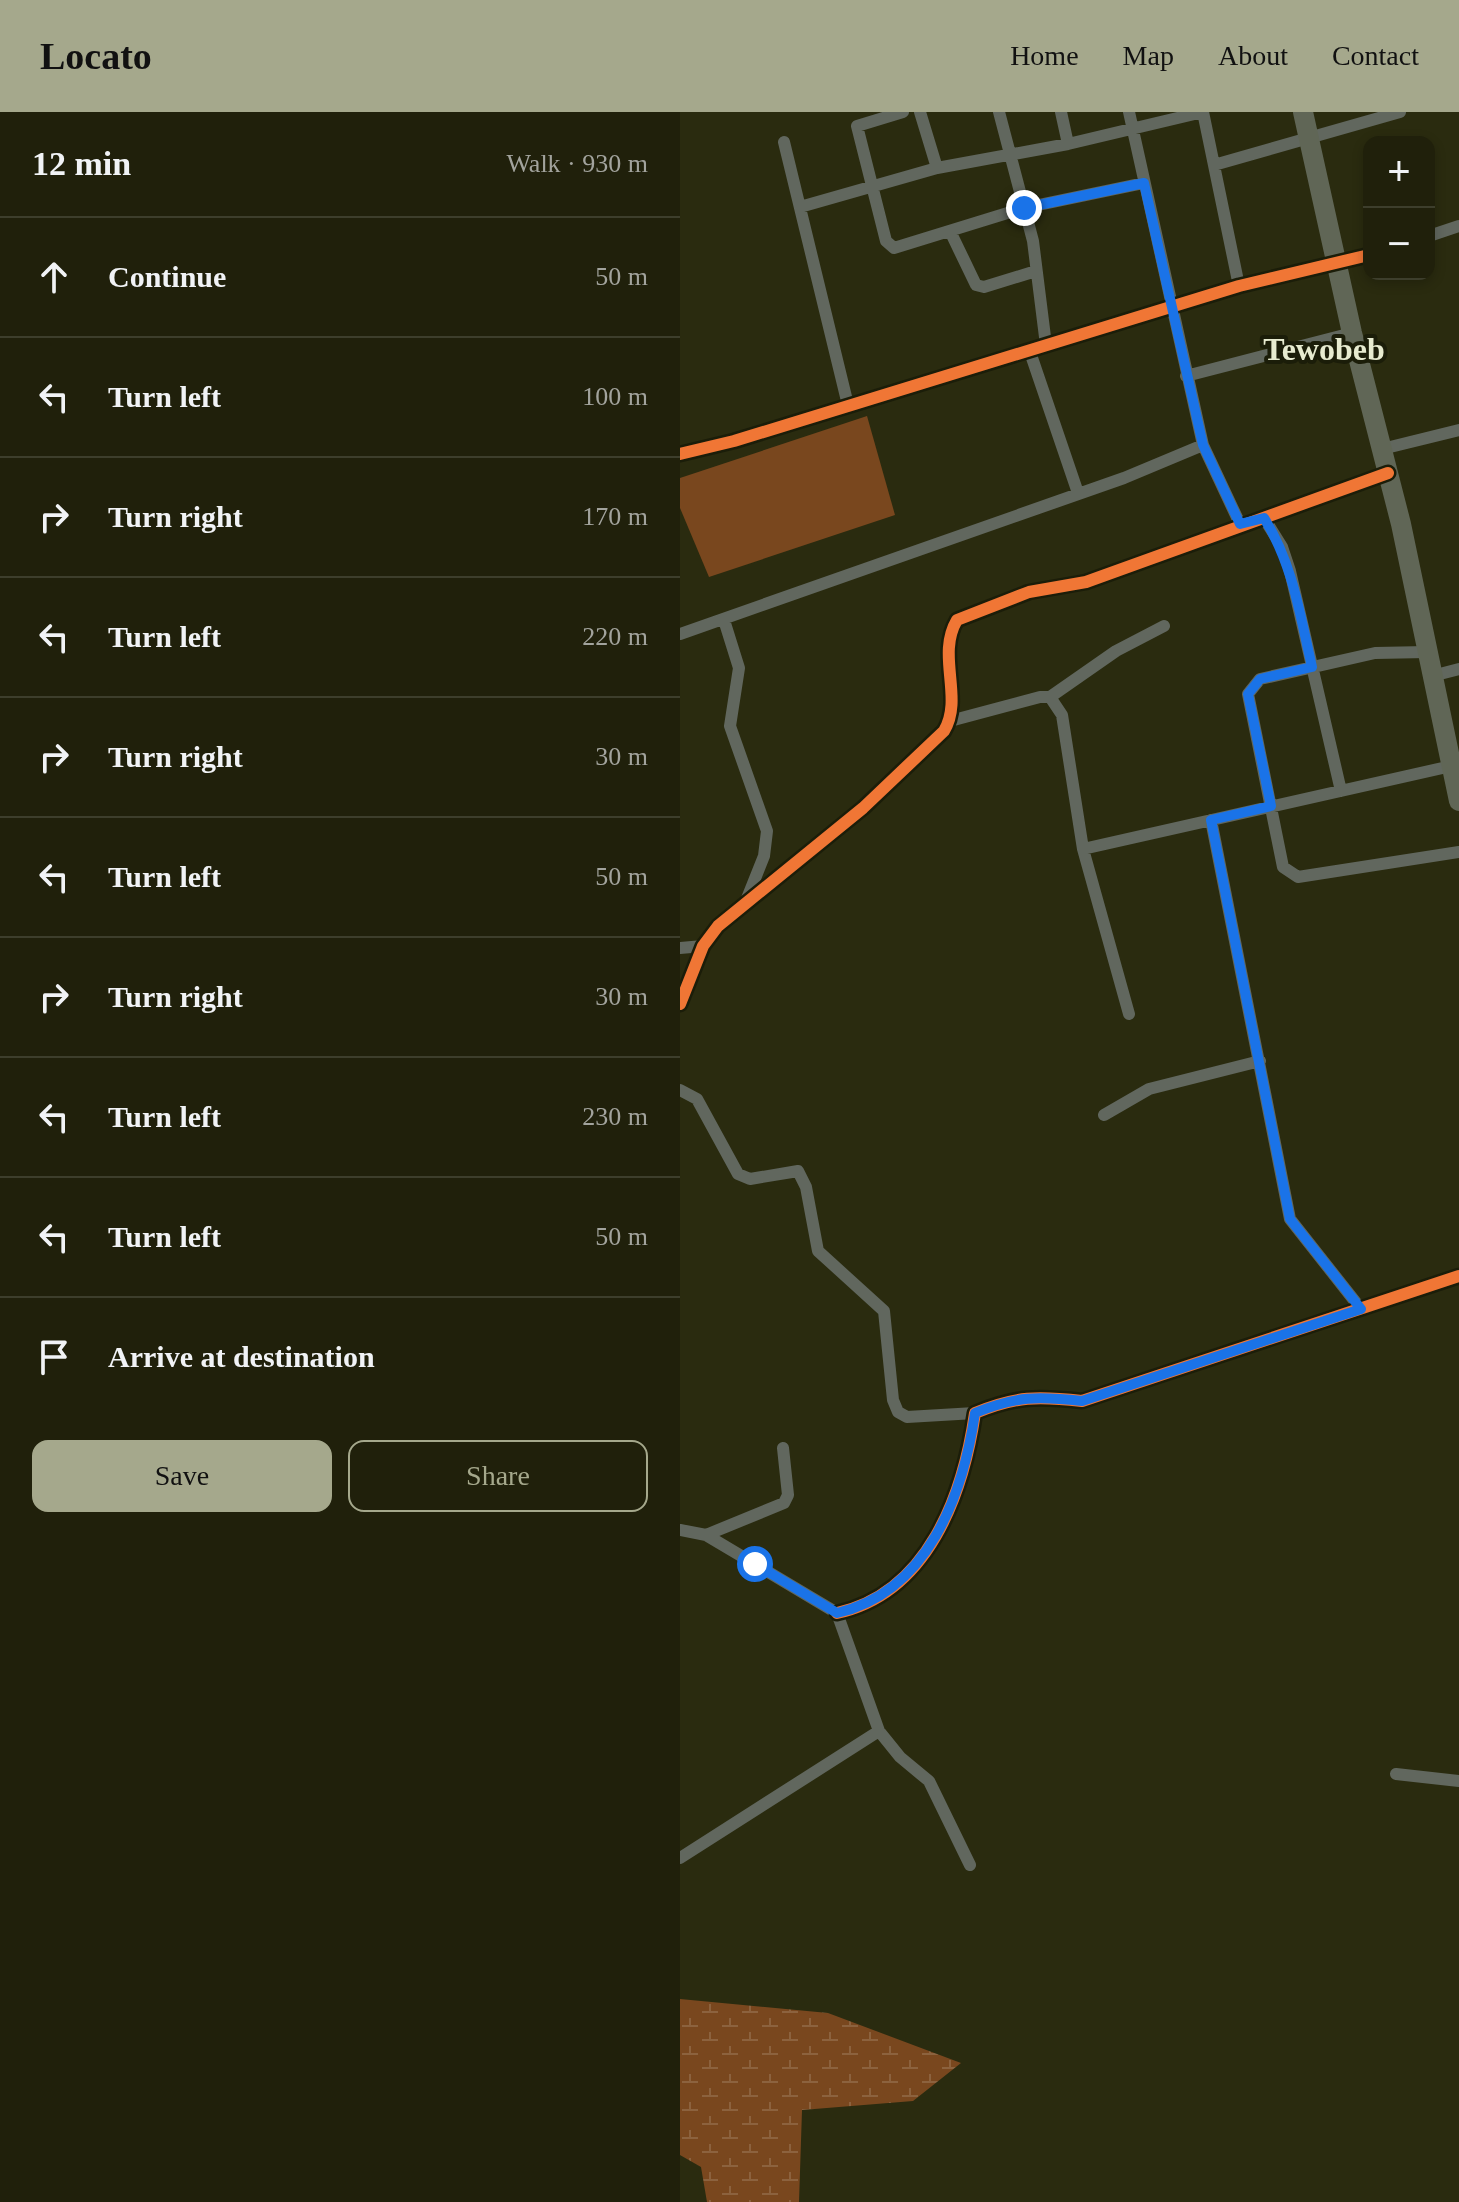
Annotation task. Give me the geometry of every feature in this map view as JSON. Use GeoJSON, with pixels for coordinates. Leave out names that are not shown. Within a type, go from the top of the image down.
{"type":"FeatureCollection","features":[{"type":"Feature","properties":{"kind":"main road"},"geometry":{"type":"LineString","coordinates":[[1303,112],[1455,765],[1459,801]]}},
{"type":"Feature","properties":{"kind":"street"},"geometry":{"type":"LineString","coordinates":[[903,112],[857,126],[890,247],[1024,208],[1144,183]]}},
{"type":"Feature","properties":{"kind":"street"},"geometry":{"type":"LineString","coordinates":[[920,112],[937,168]]}},
{"type":"Feature","properties":{"kind":"street"},"geometry":{"type":"LineString","coordinates":[[999,112],[1024,208],[1046,345]]}},
{"type":"Feature","properties":{"kind":"street"},"geometry":{"type":"LineString","coordinates":[[1061,112],[1068,144]]}},
{"type":"Feature","properties":{"kind":"street"},"geometry":{"type":"LineString","coordinates":[[1129,112],[1203,445],[1240,524]]}},
{"type":"Feature","properties":{"kind":"street"},"geometry":{"type":"LineString","coordinates":[[800,207],[937,168],[1068,144],[1203,112],[1239,286]]}},
{"type":"Feature","properties":{"kind":"street"},"geometry":{"type":"LineString","coordinates":[[1214,165],[1400,112]]}},
{"type":"Feature","properties":{"kind":"street"},"geometry":{"type":"LineString","coordinates":[[784,142],[848,405]]}},
{"type":"Feature","properties":{"kind":"street"},"geometry":{"type":"LineString","coordinates":[[1435,234],[1459,226]]}},
{"type":"Feature","properties":{"kind":"street"},"geometry":{"type":"LineString","coordinates":[[950,231],[976,285],[984,287],[1036,271]]}},
{"type":"Feature","properties":{"kind":"street"},"geometry":{"type":"LineString","coordinates":[[680,454],[734,441],[1239,286],[1363,257]]}},
{"type":"Feature","properties":{"kind":"street"},"geometry":{"type":"LineString","coordinates":[[1186,376],[1352,333]]}},
{"type":"Feature","properties":{"kind":"street"},"geometry":{"type":"LineString","coordinates":[[1030,352],[1078,493]]}},
{"type":"Feature","properties":{"kind":"street"},"geometry":{"type":"LineString","coordinates":[[1382,449],[1459,430]]}},
{"type":"Feature","properties":{"kind":"street"},"geometry":{"type":"LineString","coordinates":[[680,634],[1078,493],[1203,445]]}},
{"type":"Feature","properties":{"kind":"street"},"geometry":{"type":"LineString","coordinates":[[950,721],[948,638],[957,620],[966,614],[1029,592],[1086,582],[1388,473]]}},
{"type":"Feature","properties":{"kind":"street"},"geometry":{"type":"LineString","coordinates":[[1264,518],[1286,559],[1341,791]]}},
{"type":"Feature","properties":{"kind":"street"},"geometry":{"type":"LineString","coordinates":[[724,620],[739,668],[730,726],[767,831],[764,856],[745,904]]}},
{"type":"Feature","properties":{"kind":"street"},"geometry":{"type":"LineString","coordinates":[[680,1003],[703,946],[745,904],[909,767],[950,721],[1050,697],[1116,651],[1164,626]]}},
{"type":"Feature","properties":{"kind":"street"},"geometry":{"type":"LineString","coordinates":[[1427,652],[1375,653],[1260,679],[1248,694],[1283,867],[1298,877],[1459,852]]}},
{"type":"Feature","properties":{"kind":"street"},"geometry":{"type":"LineString","coordinates":[[1432,676],[1459,669]]}},
{"type":"Feature","properties":{"kind":"street"},"geometry":{"type":"LineString","coordinates":[[1050,697],[1062,715],[1083,849],[1129,1014]]}},
{"type":"Feature","properties":{"kind":"street"},"geometry":{"type":"LineString","coordinates":[[1083,849],[1455,765]]}},
{"type":"Feature","properties":{"kind":"street"},"geometry":{"type":"LineString","coordinates":[[1211,820],[1290,1219],[1361,1309]]}},
{"type":"Feature","properties":{"kind":"street"},"geometry":{"type":"LineString","coordinates":[[680,948],[703,946]]}},
{"type":"Feature","properties":{"kind":"street"},"geometry":{"type":"LineString","coordinates":[[1104,1115],[1149,1089],[1260,1061]]}},
{"type":"Feature","properties":{"kind":"street"},"geometry":{"type":"LineString","coordinates":[[680,1090],[697,1099],[738,1174],[750,1179],[798,1171],[806,1187],[818,1251],[884,1311],[893,1400],[898,1412],[907,1417],[975,1413],[1005,1400],[1034,1396],[1082,1401],[1459,1276]]}},
{"type":"Feature","properties":{"kind":"street"},"geometry":{"type":"LineString","coordinates":[[837,1613],[852,1610],[891,1588],[931,1545],[954,1505],[968,1458],[975,1413]]}},
{"type":"Feature","properties":{"kind":"street"},"geometry":{"type":"LineString","coordinates":[[706,1535],[784,1503],[788,1495],[783,1448]]}},
{"type":"Feature","properties":{"kind":"street"},"geometry":{"type":"LineString","coordinates":[[680,1530],[706,1535],[837,1613],[879,1731],[900,1757],[929,1781],[970,1865]]}},
{"type":"Feature","properties":{"kind":"street"},"geometry":{"type":"LineString","coordinates":[[680,1858],[879,1731]]}},
{"type":"Feature","properties":{"kind":"street"},"geometry":{"type":"LineString","coordinates":[[1396,1774],[1459,1781]]}},
{"type":"Feature","properties":{"kind":"green space"},"geometry":{"type":"Polygon","coordinates":[[[867,416],[895,515],[709,577],[680,508],[680,478],[867,416]]]}},
{"type":"Feature","properties":{"kind":"green space"},"geometry":{"type":"Polygon","coordinates":[[[680,1999],[828,2013],[961,2063],[913,2101],[802,2110],[799,2202],[707,2202],[701,2167],[680,2155],[680,1999]]]}},
{"type":"Feature","properties":{"kind":"cycle path"},"geometry":{"type":"LineString","coordinates":[[680,454],[734,441],[1239,286],[1363,256]]}},
{"type":"Feature","properties":{"kind":"cycle path"},"geometry":{"type":"LineString","coordinates":[[680,1004],[703,946],[718,926],[863,808],[944,731],[952,705],[949,647],[957,620],[1029,592],[1086,582],[1388,473]]}},
{"type":"Feature","properties":{"kind":"cycle path"},"geometry":{"type":"LineString","coordinates":[[837,1613],[869,1602],[895,1585],[917,1563],[936,1536],[961,1476],[975,1413],[1027,1399],[1082,1401],[1459,1276]]}},
{"type":"Feature","properties":{"kind":"district","name":"Tewobeb"},"geometry":{"type":"Point","coordinates":[1324,349]}},
{"type":"Feature","properties":{"kind":"route"},"geometry":{"type":"LineString","coordinates":[[755,1564],[837,1613],[852,1610],[891,1588],[931,1545],[954,1505],[968,1458],[975,1413],[1005,1400],[1034,1396],[1082,1401],[1361,1309],[1290,1219],[1211,820],[1271,806],[1248,694],[1260,679],[1312,667],[1290,571],[1282,547],[1264,518],[1240,524],[1203,445],[1144,183],[1024,208]]}}]}
